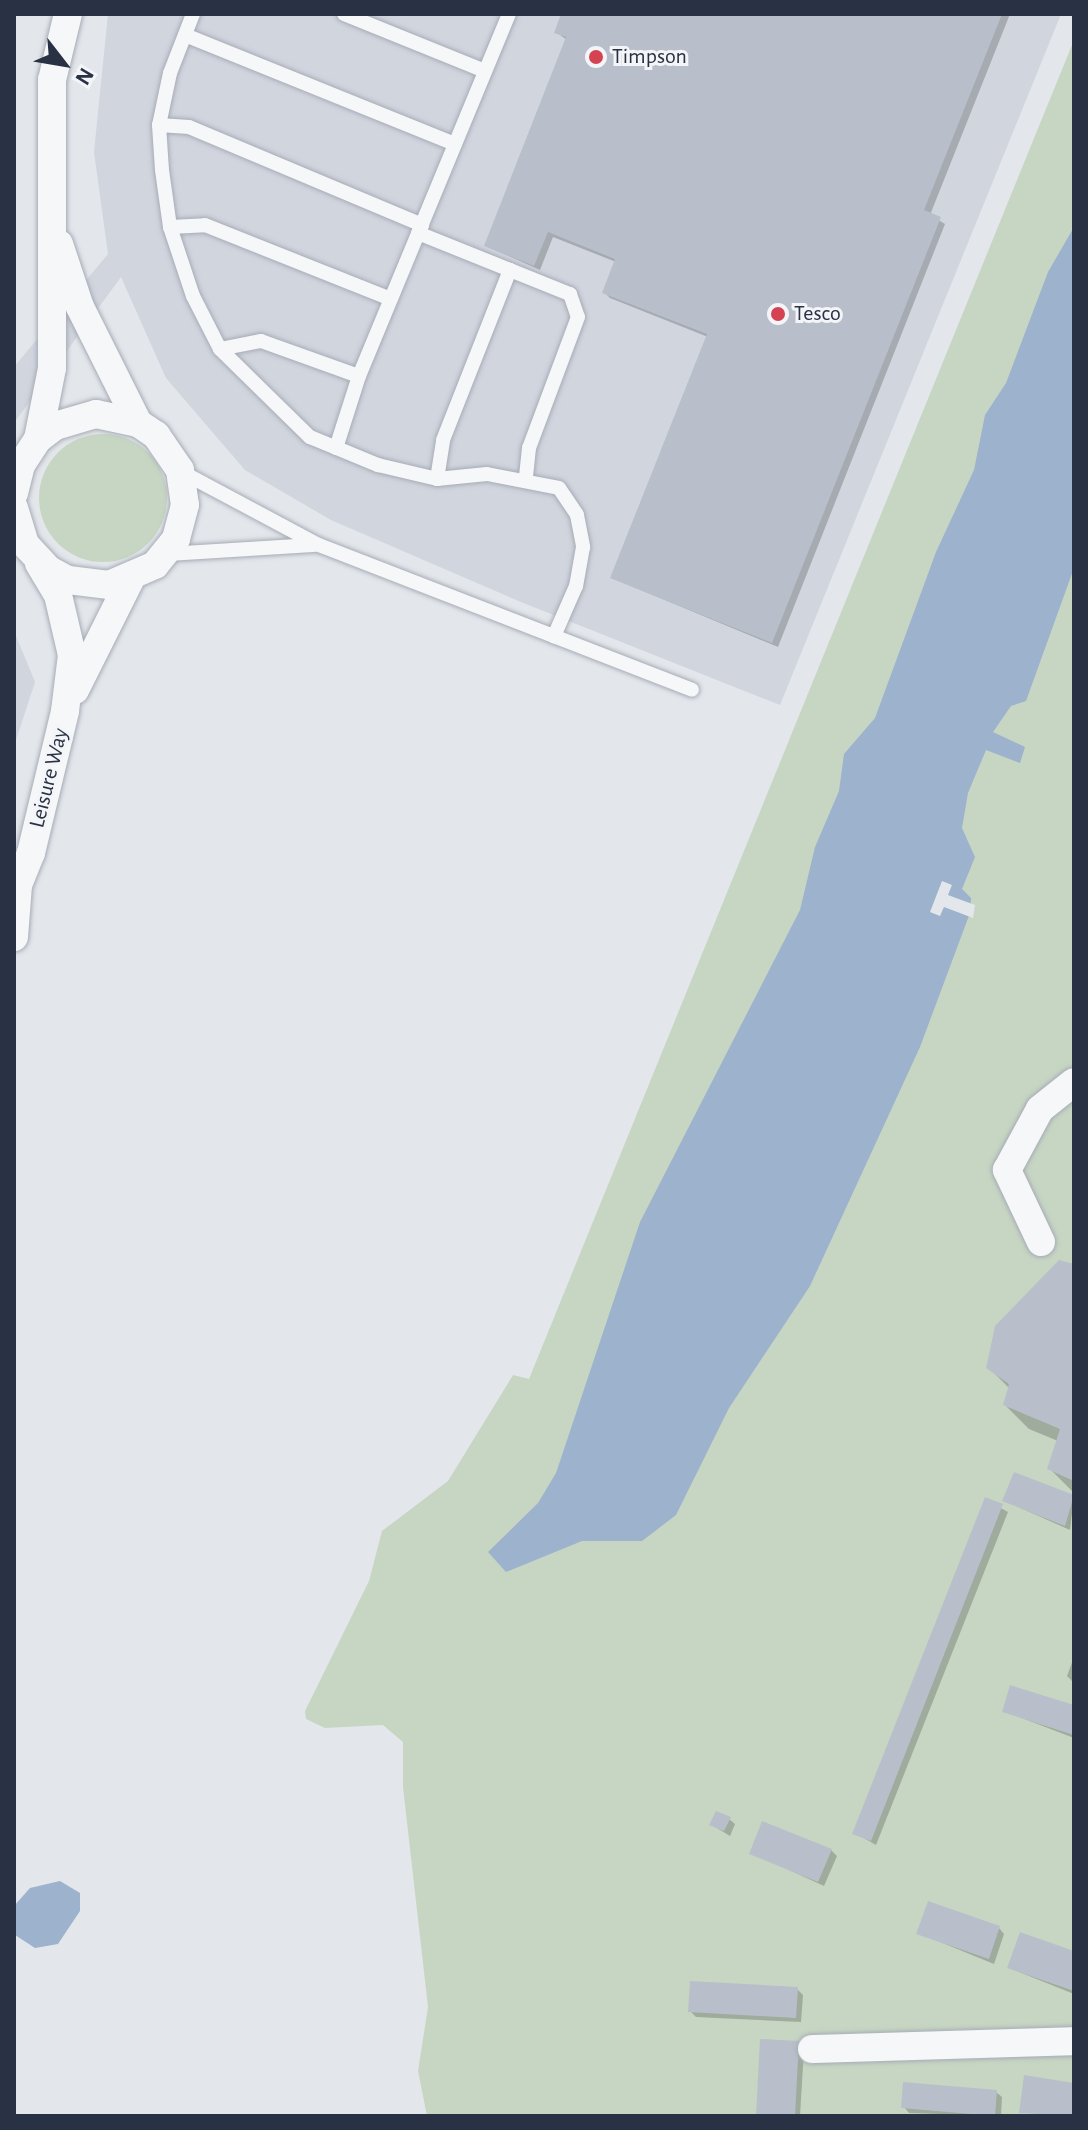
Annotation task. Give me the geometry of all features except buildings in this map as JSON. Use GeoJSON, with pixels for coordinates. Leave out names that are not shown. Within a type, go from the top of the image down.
{"type":"FeatureCollection","features":[{"type":"Feature","properties":{"kind":"street"},"geometry":{"type":"LineString","coordinates":[[14,493],[52,368],[52,80],[68,14]]}},
{"type":"Feature","properties":{"kind":"street"},"geometry":{"type":"LineString","coordinates":[[51,221],[80,307],[138,423]]}},
{"type":"Feature","properties":{"kind":"street"},"geometry":{"type":"LineString","coordinates":[[28,447],[55,426],[86,416],[118,416],[138,423],[170,451],[180,470]]}},
{"type":"Feature","properties":{"kind":"street","name":"Leisure Way"},"geometry":{"type":"LineString","coordinates":[[65,711],[130,580],[165,554],[182,523],[180,470]]}},
{"type":"Feature","properties":{"kind":"street","name":"Leisure Way"},"geometry":{"type":"LineString","coordinates":[[14,508],[24,546],[58,595],[72,655],[65,711],[23,854],[14,937]]}},
{"type":"Feature","properties":{"kind":"street"},"geometry":{"type":"LineString","coordinates":[[24,546],[68,580],[109,585],[130,580]]}},
{"type":"Feature","properties":{"kind":"street"},"geometry":{"type":"LineString","coordinates":[[1041,1242],[1007,1170],[1040,1109],[1074,1082]]}},
{"type":"Feature","properties":{"kind":"street"},"geometry":{"type":"LineString","coordinates":[[812,2049],[1074,2041]]}},
{"type":"Feature","properties":{"kind":"lane"},"geometry":{"type":"LineString","coordinates":[[193,14],[159,125],[170,227],[193,296],[220,349],[299,428],[336,448],[378,465],[437,479],[487,474],[526,479],[559,488],[577,515],[583,547],[576,586],[554,636]]}},
{"type":"Feature","properties":{"kind":"lane"},"geometry":{"type":"LineString","coordinates":[[344,14],[485,71]]}},
{"type":"Feature","properties":{"kind":"lane"},"geometry":{"type":"LineString","coordinates":[[336,448],[359,376],[509,14]]}},
{"type":"Feature","properties":{"kind":"lane"},"geometry":{"type":"LineString","coordinates":[[185,35],[455,144]]}},
{"type":"Feature","properties":{"kind":"lane"},"geometry":{"type":"LineString","coordinates":[[159,125],[189,127],[570,294],[578,317],[529,448],[526,479]]}},
{"type":"Feature","properties":{"kind":"lane"},"geometry":{"type":"LineString","coordinates":[[170,227],[205,225],[391,299]]}},
{"type":"Feature","properties":{"kind":"lane"},"geometry":{"type":"LineString","coordinates":[[437,479],[443,440],[510,270]]}},
{"type":"Feature","properties":{"kind":"lane"},"geometry":{"type":"LineString","coordinates":[[220,349],[261,341],[359,376]]}},
{"type":"Feature","properties":{"kind":"lane"},"geometry":{"type":"LineString","coordinates":[[180,470],[319,545],[692,690]]}},
{"type":"Feature","properties":{"kind":"lane"},"geometry":{"type":"LineString","coordinates":[[165,554],[319,545]]}},
{"type":"Feature","properties":{"kind":"shaded area"},"geometry":{"type":"Polygon","coordinates":[[[108,14],[1061,14],[780,705],[521,602],[331,520],[245,470],[166,378],[121,277],[14,423],[14,367],[108,254],[94,152],[108,14]]]}},
{"type":"Feature","properties":{"kind":"shaded area"},"geometry":{"type":"Polygon","coordinates":[[[14,631],[35,682],[14,746],[14,631]]]}},
{"type":"Feature","properties":{"kind":"green space"},"geometry":{"type":"Polygon","coordinates":[[[1074,40],[1074,2116],[427,2116],[418,2071],[428,2007],[403,1787],[403,1742],[383,1725],[325,1728],[306,1719],[305,1711],[369,1581],[382,1531],[448,1481],[513,1375],[529,1379],[1074,40]]]}},
{"type":"Feature","properties":{"kind":"green space"},"geometry":{"type":"Polygon","coordinates":[[[103,434],[128,439],[148,453],[162,473],[167,498],[162,523],[148,543],[128,557],[103,562],[78,557],[58,543],[44,523],[39,498],[44,473],[58,453],[78,439],[103,434]]]}},
{"type":"Feature","properties":{"kind":"water"},"geometry":{"type":"Polygon","coordinates":[[[1074,227],[1074,568],[1026,701],[1011,706],[993,732],[1025,747],[1020,763],[986,750],[968,793],[962,828],[975,857],[962,889],[971,898],[970,913],[920,1047],[810,1286],[729,1408],[676,1515],[642,1541],[582,1541],[506,1572],[488,1552],[538,1503],[556,1473],[640,1222],[800,910],[815,847],[839,791],[844,754],[875,718],[936,552],[974,470],[985,415],[1006,383],[1048,272],[1074,227]]]}},
{"type":"Feature","properties":{"kind":"water"},"geometry":{"type":"Polygon","coordinates":[[[60,1881],[80,1893],[80,1911],[58,1944],[35,1948],[15,1935],[14,1906],[30,1888],[60,1881]]]}},
{"type":"Feature","properties":{"kind":"pier"},"geometry":{"type":"Polygon","coordinates":[[[942,881],[952,885],[948,895],[975,905],[973,918],[944,907],[940,916],[930,912],[942,881]]]}},
{"type":"Feature","properties":{"kind":"place","name":"Timpson"},"geometry":{"type":"Point","coordinates":[596,57]}},
{"type":"Feature","properties":{"kind":"place","name":"Tesco"},"geometry":{"type":"Point","coordinates":[778,314]}}]}
